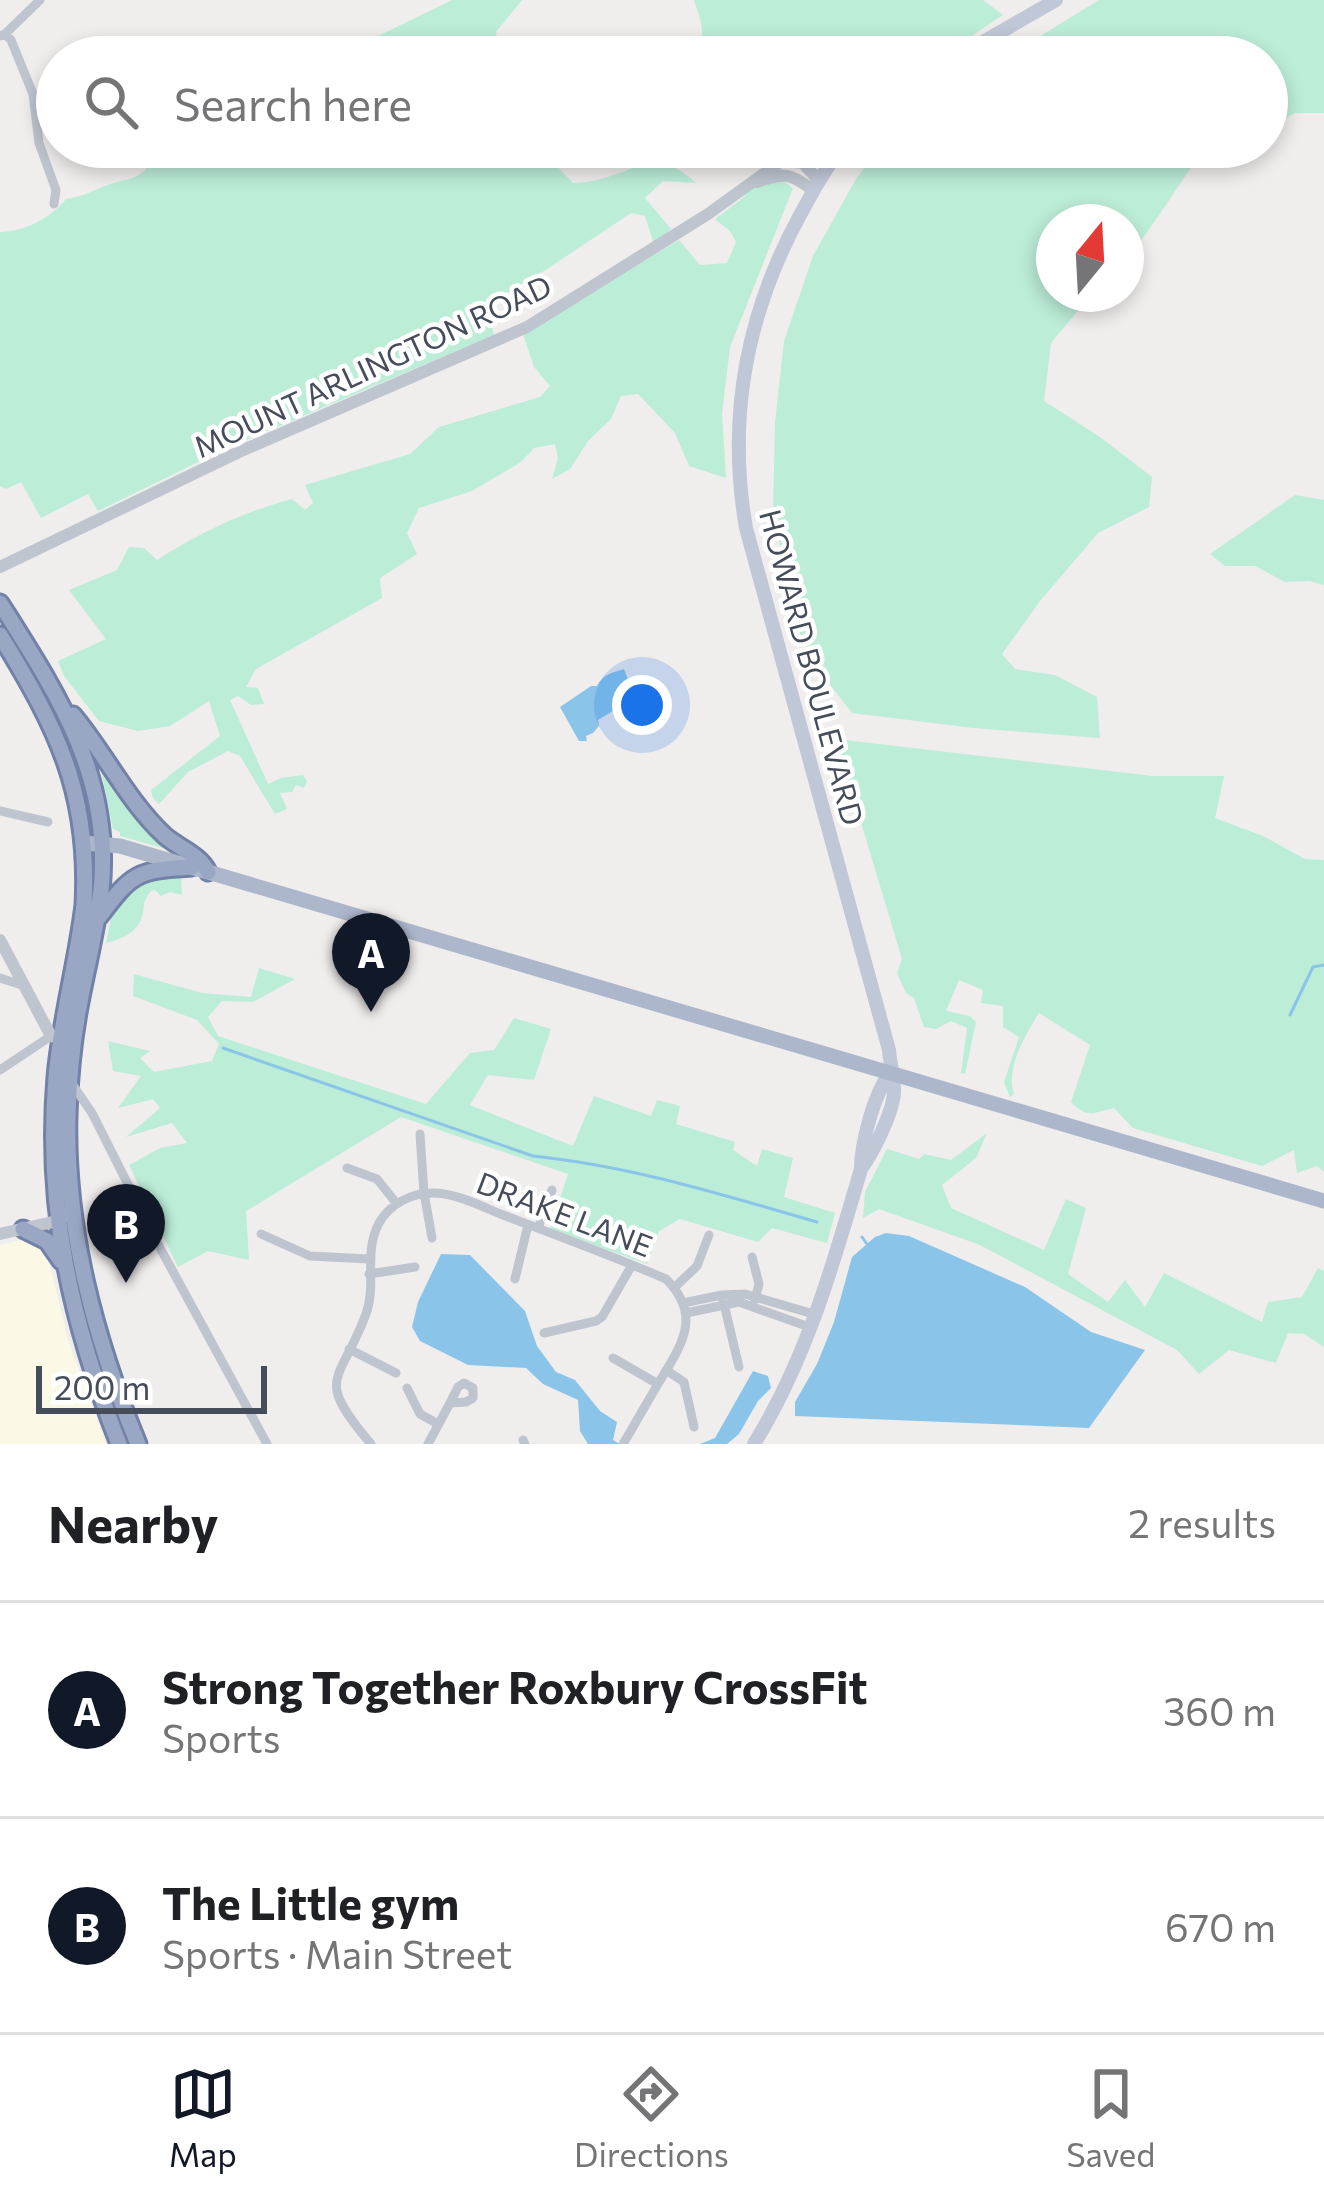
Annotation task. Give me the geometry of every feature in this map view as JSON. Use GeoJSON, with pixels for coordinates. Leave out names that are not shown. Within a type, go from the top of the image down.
{"type":"FeatureCollection","features":[{"type":"Feature","properties":{"kind":"highway"},"geometry":{"type":"LineString","coordinates":[[0,603],[60,699],[147,817],[203,861],[200,869],[154,869],[135,876],[97,919]]}},
{"type":"Feature","properties":{"kind":"highway"},"geometry":{"type":"LineString","coordinates":[[0,635],[44,708],[64,753],[84,843],[84,905],[56,1037],[52,1148],[64,1267],[90,1365],[119,1444]]}},
{"type":"Feature","properties":{"kind":"highway"},"geometry":{"type":"LineString","coordinates":[[60,699],[86,761],[102,843],[97,919],[70,1081],[71,1197],[80,1260],[133,1444]]}},
{"type":"Feature","properties":{"kind":"highway"},"geometry":{"type":"LineString","coordinates":[[57,1221],[65,1225],[100,1369],[133,1444]]}},
{"type":"Feature","properties":{"kind":"highway"},"geometry":{"type":"LineString","coordinates":[[23,1229],[47,1241],[64,1267]]}},
{"type":"Feature","properties":{"kind":"main road"},"geometry":{"type":"LineString","coordinates":[[993,36],[1056,0]]}},
{"type":"Feature","properties":{"kind":"main road","name":"HOWARD BOULEVARD"},"geometry":{"type":"LineString","coordinates":[[828,168],[775,266],[750,339],[738,407],[738,476],[746,529],[889,1050],[890,1073]]}},
{"type":"Feature","properties":{"kind":"main road"},"geometry":{"type":"LineString","coordinates":[[84,843],[102,843],[200,869],[1324,1201]]}},
{"type":"Feature","properties":{"kind":"main road"},"geometry":{"type":"LineString","coordinates":[[754,1444],[781,1398],[815,1321],[876,1102],[890,1073]]}},
{"type":"Feature","properties":{"kind":"street"},"geometry":{"type":"LineString","coordinates":[[36,118],[33,94],[11,40],[3,35],[40,0]]}},
{"type":"Feature","properties":{"kind":"street"},"geometry":{"type":"LineString","coordinates":[[48,168],[56,190],[54,203]]}},
{"type":"Feature","properties":{"kind":"street","name":"MOUNT ARLINGTON ROAD"},"geometry":{"type":"LineString","coordinates":[[0,567],[241,451],[527,327],[708,214],[771,168]]}},
{"type":"Feature","properties":{"kind":"street"},"geometry":{"type":"LineString","coordinates":[[806,168],[816,186]]}},
{"type":"Feature","properties":{"kind":"street"},"geometry":{"type":"LineString","coordinates":[[750,184],[783,174],[816,186]]}},
{"type":"Feature","properties":{"kind":"street"},"geometry":{"type":"LineString","coordinates":[[0,811],[48,822]]}},
{"type":"Feature","properties":{"kind":"street"},"geometry":{"type":"LineString","coordinates":[[0,940],[56,1037],[0,1070]]}},
{"type":"Feature","properties":{"kind":"street"},"geometry":{"type":"LineString","coordinates":[[0,978],[25,986]]}},
{"type":"Feature","properties":{"kind":"street"},"geometry":{"type":"LineString","coordinates":[[70,1081],[92,1113],[267,1444]]}},
{"type":"Feature","properties":{"kind":"street"},"geometry":{"type":"LineString","coordinates":[[420,1134],[431,1238]]}},
{"type":"Feature","properties":{"kind":"street"},"geometry":{"type":"LineString","coordinates":[[347,1168],[378,1180],[397,1204]]}},
{"type":"Feature","properties":{"kind":"street"},"geometry":{"type":"LineString","coordinates":[[515,1279],[533,1226],[552,1190]]}},
{"type":"Feature","properties":{"kind":"street"},"geometry":{"type":"LineString","coordinates":[[371,1444],[345,1413],[338,1397],[338,1372],[369,1305],[370,1247],[378,1225],[397,1204],[424,1193]]}},
{"type":"Feature","properties":{"kind":"street","name":"DRAKE LANE"},"geometry":{"type":"LineString","coordinates":[[424,1193],[452,1196],[666,1279],[685,1308]]}},
{"type":"Feature","properties":{"kind":"street"},"geometry":{"type":"LineString","coordinates":[[0,1234],[57,1221],[67,1212],[71,1197]]}},
{"type":"Feature","properties":{"kind":"street"},"geometry":{"type":"LineString","coordinates":[[261,1234],[310,1256],[369,1259]]}},
{"type":"Feature","properties":{"kind":"street"},"geometry":{"type":"LineString","coordinates":[[674,1287],[697,1266],[710,1235]]}},
{"type":"Feature","properties":{"kind":"street"},"geometry":{"type":"LineString","coordinates":[[752,1256],[759,1285],[754,1300]]}},
{"type":"Feature","properties":{"kind":"street"},"geometry":{"type":"LineString","coordinates":[[544,1333],[602,1317],[632,1265]]}},
{"type":"Feature","properties":{"kind":"street"},"geometry":{"type":"LineString","coordinates":[[370,1274],[415,1267]]}},
{"type":"Feature","properties":{"kind":"street"},"geometry":{"type":"LineString","coordinates":[[624,1444],[684,1338],[685,1308],[723,1299],[754,1300],[815,1321]]}},
{"type":"Feature","properties":{"kind":"street"},"geometry":{"type":"LineString","coordinates":[[723,1299],[740,1367]]}},
{"type":"Feature","properties":{"kind":"street"},"geometry":{"type":"LineString","coordinates":[[349,1349],[396,1373]]}},
{"type":"Feature","properties":{"kind":"street"},"geometry":{"type":"LineString","coordinates":[[613,1358],[658,1384]]}},
{"type":"Feature","properties":{"kind":"street"},"geometry":{"type":"LineString","coordinates":[[666,1370],[684,1382],[694,1426]]}},
{"type":"Feature","properties":{"kind":"street"},"geometry":{"type":"LineString","coordinates":[[407,1388],[420,1414],[438,1424]]}},
{"type":"Feature","properties":{"kind":"street"},"geometry":{"type":"LineString","coordinates":[[433,1442],[450,1402]]}},
{"type":"Feature","properties":{"kind":"shaded area"},"geometry":{"type":"Polygon","coordinates":[[[33,1241],[47,1253],[68,1340],[106,1444],[0,1444],[0,1245],[33,1241]]]}},
{"type":"Feature","properties":{"kind":"green space"},"geometry":{"type":"Polygon","coordinates":[[[452,0],[522,0],[497,36],[378,36],[452,0]]]}},
{"type":"Feature","properties":{"kind":"green space"},"geometry":{"type":"Polygon","coordinates":[[[694,0],[983,0],[1003,15],[972,36],[701,36],[694,0]]]}},
{"type":"Feature","properties":{"kind":"green space"},"geometry":{"type":"Polygon","coordinates":[[[1099,0],[1324,0],[1324,113],[1288,116],[1288,36],[1040,36],[1099,0]]]}},
{"type":"Feature","properties":{"kind":"green space"},"geometry":{"type":"Polygon","coordinates":[[[145,168],[559,168],[573,183],[632,168],[672,168],[696,183],[663,181],[645,198],[671,229],[654,244],[645,216],[631,213],[486,305],[494,335],[225,449],[98,511],[88,494],[41,518],[21,482],[6,489],[0,486],[0,232],[27,227],[66,199],[139,175],[145,168]]]}},
{"type":"Feature","properties":{"kind":"green space"},"geometry":{"type":"Polygon","coordinates":[[[864,168],[1191,168],[1144,236],[1144,204],[1036,204],[1036,312],[1077,312],[1051,343],[1044,401],[1152,477],[1149,507],[1098,533],[1002,654],[1015,669],[1055,675],[1097,697],[1100,738],[852,713],[804,651],[773,513],[775,422],[784,341],[813,256],[864,168]]]}},
{"type":"Feature","properties":{"kind":"green space"},"geometry":{"type":"Polygon","coordinates":[[[781,179],[793,188],[730,347],[722,414],[726,478],[689,466],[675,433],[638,394],[621,396],[611,419],[588,441],[570,469],[552,479],[558,459],[555,444],[534,448],[521,462],[472,491],[419,508],[407,533],[417,554],[380,578],[382,598],[256,669],[246,687],[258,688],[264,704],[251,705],[238,696],[230,700],[268,784],[303,775],[307,781],[304,788],[296,785],[292,792],[280,793],[287,809],[275,814],[240,756],[228,751],[188,772],[159,804],[153,798],[151,790],[220,736],[209,701],[170,726],[138,731],[99,721],[58,661],[106,639],[69,590],[117,570],[129,547],[144,548],[157,560],[256,510],[292,499],[305,510],[313,503],[305,485],[410,454],[439,427],[540,397],[550,386],[534,367],[523,334],[679,240],[700,265],[727,263],[736,242],[715,219],[750,187],[781,179]]]}},
{"type":"Feature","properties":{"kind":"green space"},"geometry":{"type":"Polygon","coordinates":[[[1295,495],[1324,500],[1324,585],[1285,582],[1255,566],[1225,566],[1210,554],[1295,495]]]}},
{"type":"Feature","properties":{"kind":"green space"},"geometry":{"type":"Polygon","coordinates":[[[836,739],[1153,776],[1224,776],[1215,818],[1305,859],[1324,860],[1324,1172],[1317,1166],[1297,1173],[1294,1150],[1262,1166],[1133,1128],[1114,1108],[1082,1111],[1071,1102],[1090,1045],[1039,1013],[1018,1052],[1010,1097],[1004,1082],[1019,1037],[1003,1027],[1003,1006],[981,1003],[983,990],[959,980],[946,1011],[976,1022],[965,1074],[961,1073],[967,1028],[951,1021],[936,1029],[924,1027],[914,998],[906,993],[897,973],[902,959],[836,739]]]}},
{"type":"Feature","properties":{"kind":"green space"},"geometry":{"type":"Polygon","coordinates":[[[103,764],[170,850],[120,836],[113,829],[103,764]]]}},
{"type":"Feature","properties":{"kind":"green space"},"geometry":{"type":"Polygon","coordinates":[[[166,874],[181,876],[182,895],[161,896],[151,891],[135,929],[106,943],[113,909],[127,887],[166,874]]]}},
{"type":"Feature","properties":{"kind":"green space"},"geometry":{"type":"Polygon","coordinates":[[[259,968],[295,979],[253,1002],[222,1001],[208,1017],[218,1036],[426,1104],[470,1053],[494,1050],[514,1018],[551,1029],[534,1080],[488,1075],[470,1105],[573,1146],[594,1096],[651,1116],[657,1100],[680,1106],[676,1124],[735,1142],[733,1150],[757,1166],[762,1149],[793,1158],[784,1197],[835,1213],[827,1243],[772,1228],[758,1242],[680,1219],[659,1231],[647,1264],[550,1229],[568,1174],[401,1117],[246,1211],[249,1260],[208,1251],[178,1267],[129,1165],[160,1148],[187,1143],[172,1123],[126,1137],[160,1108],[153,1099],[118,1108],[141,1076],[113,1071],[108,1041],[150,1051],[140,1058],[154,1072],[212,1061],[219,1044],[197,1020],[133,996],[134,974],[202,993],[251,997],[259,968]]]}},
{"type":"Feature","properties":{"kind":"green space"},"geometry":{"type":"Polygon","coordinates":[[[987,1133],[976,1158],[942,1185],[951,1208],[1044,1250],[1066,1199],[1086,1208],[1068,1274],[1108,1302],[1125,1280],[1145,1307],[1164,1273],[1262,1322],[1268,1302],[1302,1297],[1318,1268],[1324,1271],[1324,1347],[1304,1334],[1288,1333],[1276,1363],[1229,1350],[1199,1374],[1177,1350],[980,1245],[879,1209],[863,1218],[865,1192],[887,1149],[919,1159],[924,1154],[951,1160],[987,1133]]]}},
{"type":"Feature","properties":{"kind":"water"},"geometry":{"type":"Polygon","coordinates":[[[624,669],[631,688],[629,701],[598,720],[599,726],[586,736],[587,741],[579,741],[560,707],[597,686],[608,674],[624,669]]]}},
{"type":"Feature","properties":{"kind":"water"},"geometry":{"type":"Polygon","coordinates":[[[886,1233],[909,1236],[1025,1287],[1091,1332],[1145,1350],[1089,1428],[795,1416],[795,1402],[834,1322],[852,1257],[886,1233]]]}},
{"type":"Feature","properties":{"kind":"water"},"geometry":{"type":"Polygon","coordinates":[[[441,1254],[470,1255],[525,1311],[537,1346],[556,1372],[575,1380],[600,1411],[617,1422],[613,1440],[620,1444],[588,1444],[580,1431],[578,1400],[543,1384],[526,1368],[468,1365],[420,1341],[412,1327],[418,1302],[441,1254]]]}},
{"type":"Feature","properties":{"kind":"water"},"geometry":{"type":"Polygon","coordinates":[[[753,1371],[768,1376],[771,1388],[739,1434],[727,1444],[700,1444],[715,1438],[753,1371]]]}},
{"type":"Feature","properties":{"kind":"waterway"},"geometry":{"type":"LineString","coordinates":[[1290,1015],[1313,967],[1324,965]]}},
{"type":"Feature","properties":{"kind":"waterway"},"geometry":{"type":"LineString","coordinates":[[223,1048],[533,1156],[641,1174],[817,1222]]}},
{"type":"Feature","properties":{"kind":"waterway"},"geometry":{"type":"LineString","coordinates":[[862,1237],[867,1244]]}},
{"type":"Feature","properties":{"kind":"place","name":"Strong Together Roxbury CrossFit"},"geometry":{"type":"Point","coordinates":[371,1012]}},
{"type":"Feature","properties":{"kind":"place","name":"The Little gym"},"geometry":{"type":"Point","coordinates":[126,1283]}}]}
